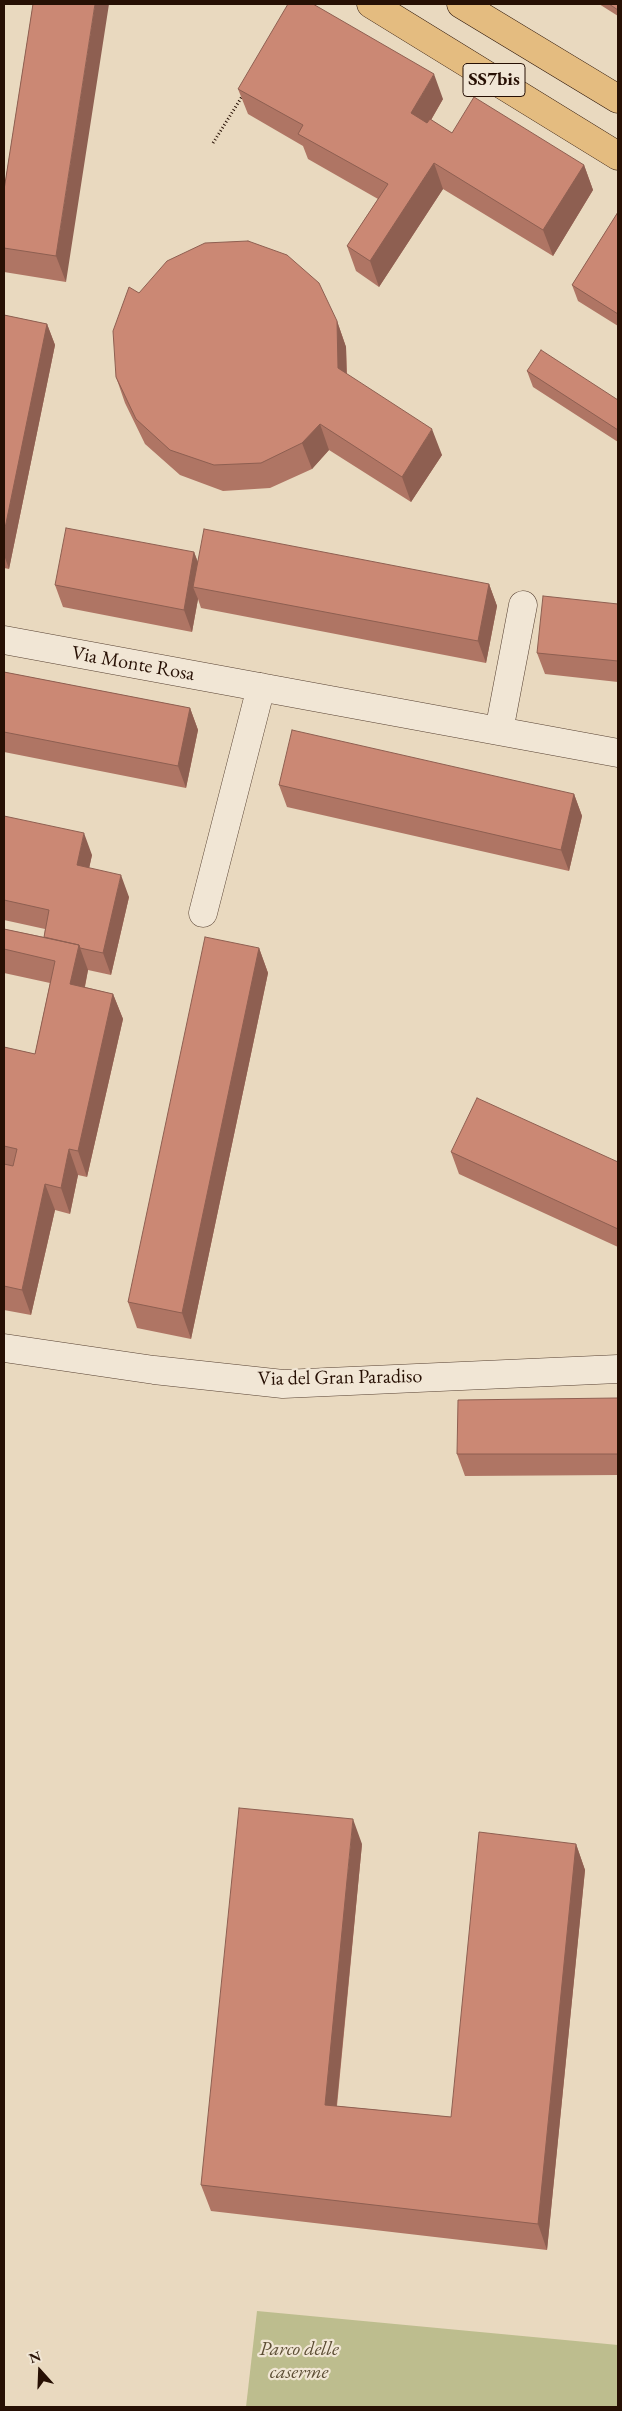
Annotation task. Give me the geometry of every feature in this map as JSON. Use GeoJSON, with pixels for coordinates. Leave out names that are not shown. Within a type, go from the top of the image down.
{"type":"FeatureCollection","features":[{"type":"Feature","properties":{"kind":"main road","name":"SS7bis"},"geometry":{"type":"LineString","coordinates":[[371,4],[618,156]]}},
{"type":"Feature","properties":{"kind":"main road","name":"SS7bis"},"geometry":{"type":"LineString","coordinates":[[461,4],[618,99]]}},
{"type":"Feature","properties":{"kind":"street"},"geometry":{"type":"LineString","coordinates":[[499,731],[523,605]]}},
{"type":"Feature","properties":{"kind":"street","name":"Via Monte Rosa"},"geometry":{"type":"LineString","coordinates":[[4,640],[618,753]]}},
{"type":"Feature","properties":{"kind":"street"},"geometry":{"type":"LineString","coordinates":[[203,914],[261,687]]}},
{"type":"Feature","properties":{"kind":"street","name":"Via del Gran Paradiso"},"geometry":{"type":"LineString","coordinates":[[4,1348],[154,1370],[283,1384],[618,1369]]}},
{"type":"Feature","properties":{"kind":"path"},"geometry":{"type":"LineString","coordinates":[[213,143],[244,94]]}},
{"type":"Feature","properties":{"kind":"green space","name":"Parco delle caserme"},"geometry":{"type":"Polygon","coordinates":[[[257,2311],[618,2345],[618,2407],[246,2407],[257,2311]]]}},
{"type":"Feature","properties":{"kind":"building"},"geometry":{"type":"Polygon","coordinates":[[[33,4],[95,4],[56,256],[4,248],[4,190],[33,4]]]}},
{"type":"Feature","properties":{"kind":"building"},"geometry":{"type":"Polygon","coordinates":[[[288,4],[313,4],[434,74],[411,113],[427,123],[430,119],[452,133],[474,97],[584,165],[543,230],[434,163],[370,261],[347,246],[388,184],[298,134],[303,125],[238,89],[288,4]]]}},
{"type":"Feature","properties":{"kind":"building"},"geometry":{"type":"Polygon","coordinates":[[[609,4],[618,4],[618,10],[609,4]]]}},
{"type":"Feature","properties":{"kind":"building"},"geometry":{"type":"Polygon","coordinates":[[[618,212],[618,314],[572,285],[618,212]]]}},
{"type":"Feature","properties":{"kind":"building"},"geometry":{"type":"Polygon","coordinates":[[[248,241],[287,255],[319,283],[337,321],[338,368],[432,429],[402,477],[320,424],[302,443],[261,463],[214,465],[170,450],[136,419],[116,377],[113,331],[129,287],[139,293],[167,261],[205,243],[248,241]]]}},
{"type":"Feature","properties":{"kind":"building"},"geometry":{"type":"Polygon","coordinates":[[[4,315],[47,324],[4,533],[4,315]]]}},
{"type":"Feature","properties":{"kind":"building"},"geometry":{"type":"Polygon","coordinates":[[[541,350],[618,400],[618,430],[527,371],[541,350]]]}},
{"type":"Feature","properties":{"kind":"building"},"geometry":{"type":"Polygon","coordinates":[[[66,528],[194,552],[184,610],[55,585],[66,528]]]}},
{"type":"Feature","properties":{"kind":"building"},"geometry":{"type":"Polygon","coordinates":[[[204,529],[489,584],[478,641],[193,587],[204,529]]]}},
{"type":"Feature","properties":{"kind":"building"},"geometry":{"type":"Polygon","coordinates":[[[543,596],[618,604],[618,661],[537,653],[543,596]]]}},
{"type":"Feature","properties":{"kind":"building"},"geometry":{"type":"Polygon","coordinates":[[[4,672],[190,708],[178,766],[4,732],[4,672]]]}},
{"type":"Feature","properties":{"kind":"building"},"geometry":{"type":"Polygon","coordinates":[[[292,730],[574,794],[561,850],[279,785],[292,730]]]}},
{"type":"Feature","properties":{"kind":"building"},"geometry":{"type":"Polygon","coordinates":[[[4,816],[84,833],[77,865],[121,875],[103,953],[44,937],[49,910],[4,900],[4,816]]]}},
{"type":"Feature","properties":{"kind":"building"},"geometry":{"type":"Polygon","coordinates":[[[4,929],[79,945],[70,984],[113,994],[78,1151],[69,1149],[61,1188],[45,1184],[22,1290],[4,1286],[4,1164],[13,1166],[17,1149],[4,1146],[4,1047],[35,1054],[55,961],[4,949],[4,929]]]}},
{"type":"Feature","properties":{"kind":"building"},"geometry":{"type":"Polygon","coordinates":[[[205,937],[259,948],[182,1313],[128,1302],[205,937]]]}},
{"type":"Feature","properties":{"kind":"building"},"geometry":{"type":"Polygon","coordinates":[[[477,1098],[618,1162],[618,1229],[451,1152],[477,1098]]]}},
{"type":"Feature","properties":{"kind":"building"},"geometry":{"type":"Polygon","coordinates":[[[618,1398],[618,1454],[457,1454],[458,1400],[618,1398]]]}},
{"type":"Feature","properties":{"kind":"building"},"geometry":{"type":"Polygon","coordinates":[[[239,1808],[353,1819],[325,2105],[451,2117],[479,1832],[576,1844],[538,2224],[201,2185],[239,1808]]]}}]}
